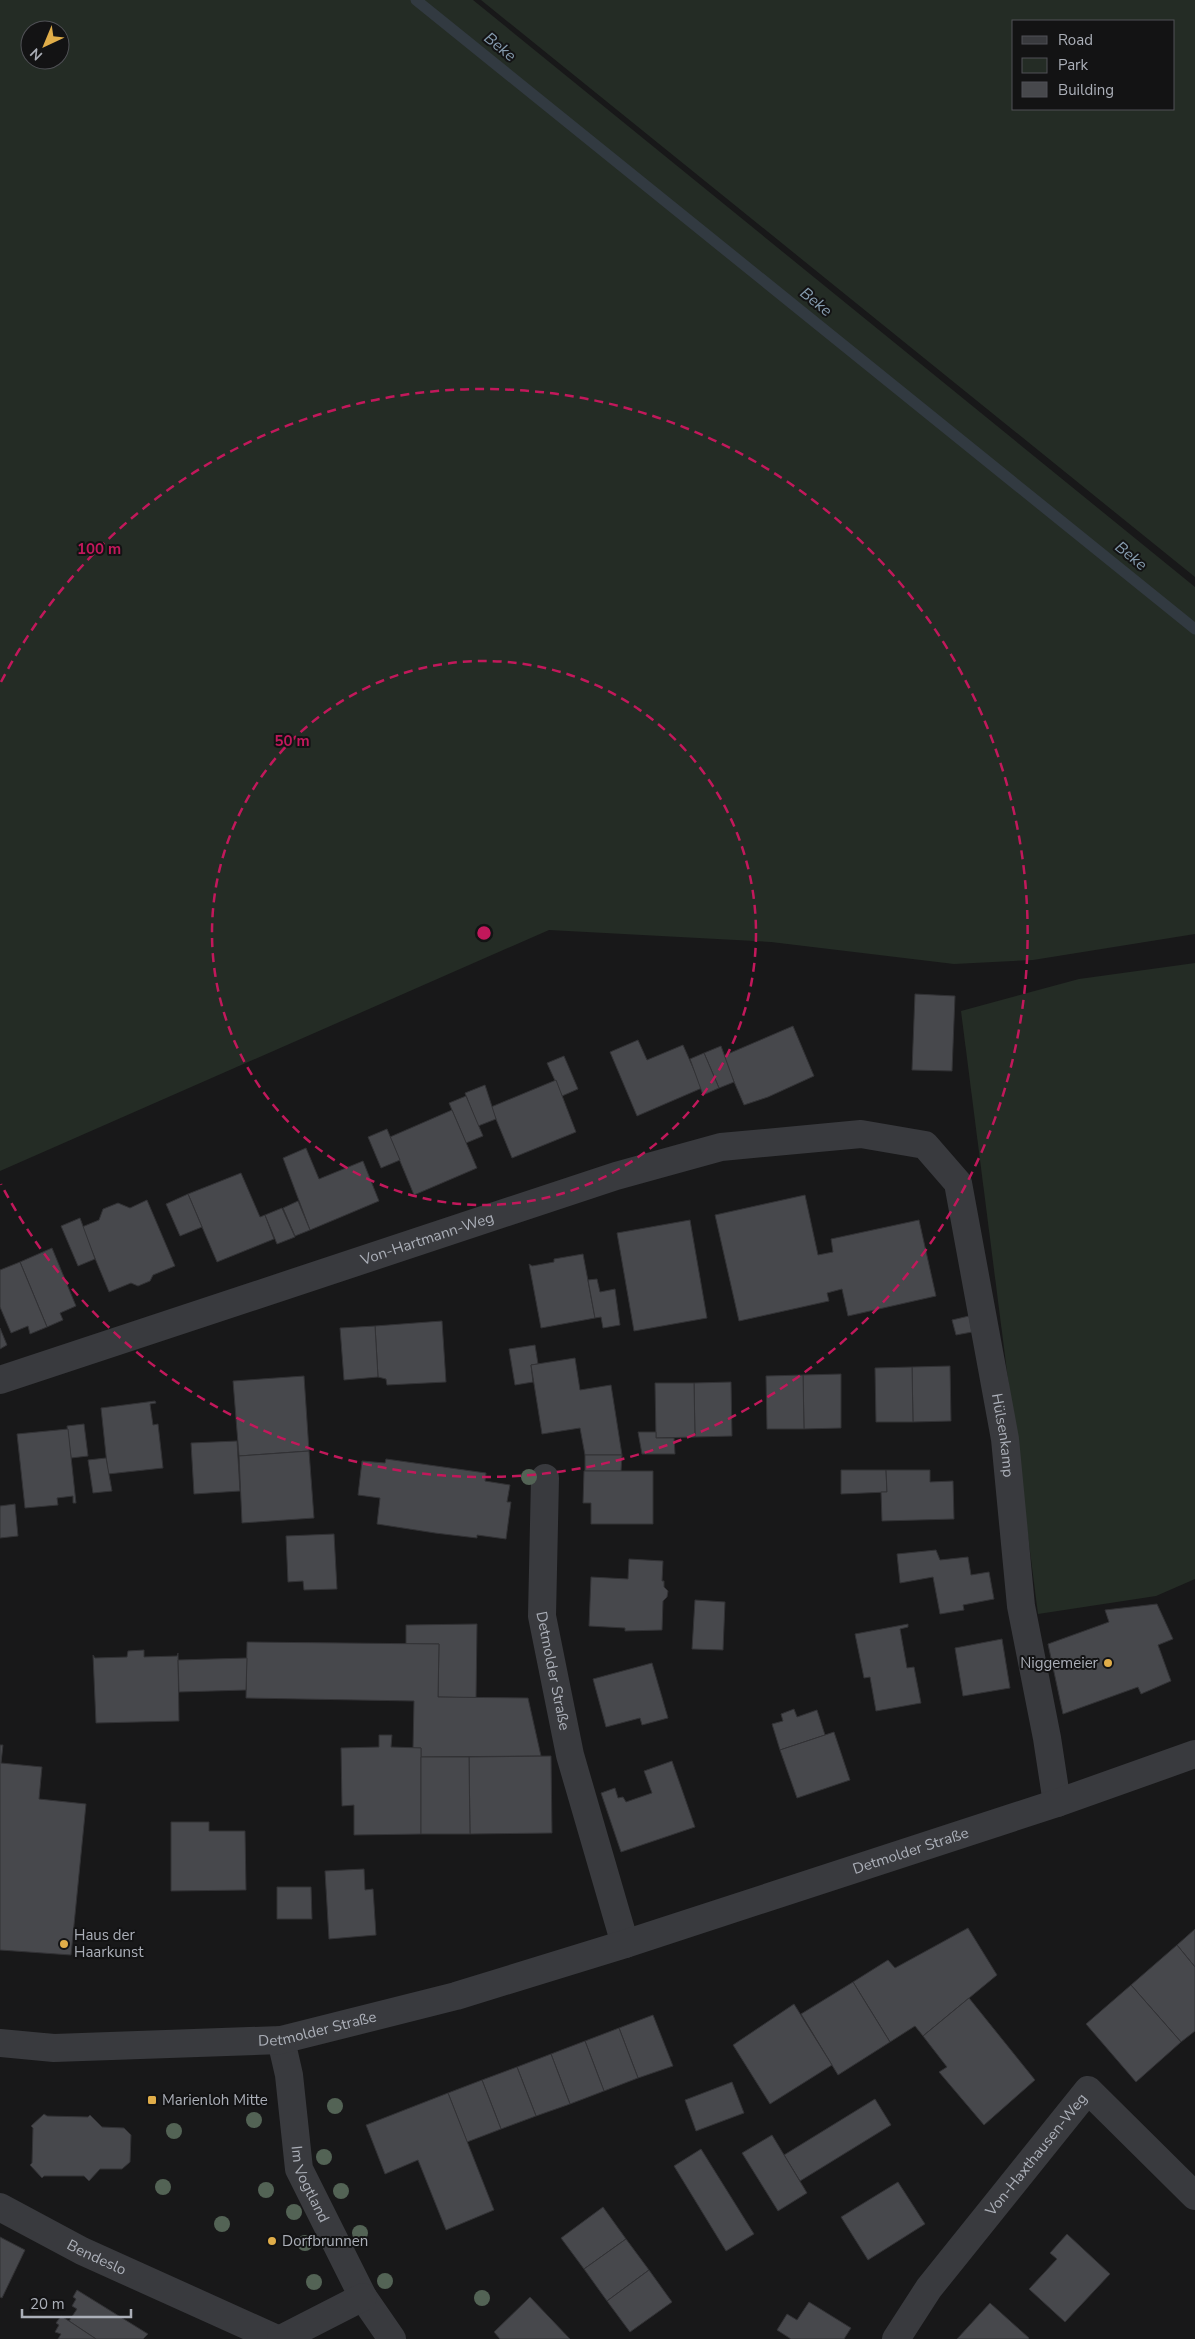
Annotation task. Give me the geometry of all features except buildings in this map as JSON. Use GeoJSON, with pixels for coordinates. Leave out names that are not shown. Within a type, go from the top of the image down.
{"type":"FeatureCollection","features":[{"type":"Feature","properties":{"kind":"street","name":"Von-Hartmann-Weg"},"geometry":{"type":"LineString","coordinates":[[0,1380],[616,1176],[721,1147],[862,1134]]}},
{"type":"Feature","properties":{"kind":"street","name":"Hülsenkamp"},"geometry":{"type":"LineString","coordinates":[[862,1134],[925,1145],[958,1183],[1005,1439],[1021,1606],[1047,1738],[1057,1803]]}},
{"type":"Feature","properties":{"kind":"street","name":"Detmolder Straße"},"geometry":{"type":"LineString","coordinates":[[545,1478],[542,1616],[570,1754],[625,1944]]}},
{"type":"Feature","properties":{"kind":"street","name":"Detmolder Straße"},"geometry":{"type":"LineString","coordinates":[[0,2043],[54,2048],[281,2040],[456,1996],[625,1944],[1057,1803],[1195,1754]]}},
{"type":"Feature","properties":{"kind":"street","name":"Im Vogtland"},"geometry":{"type":"LineString","coordinates":[[281,2040],[289,2075],[299,2170],[363,2297],[392,2339]]}},
{"type":"Feature","properties":{"kind":"street","name":"Von-Haxthausen-Weg"},"geometry":{"type":"LineString","coordinates":[[896,2339],[929,2288],[1088,2090],[1195,2196]]}},
{"type":"Feature","properties":{"kind":"street","name":"Bendeslo"},"geometry":{"type":"LineString","coordinates":[[0,2207],[82,2251],[279,2339]]}},
{"type":"Feature","properties":{"kind":"street"},"geometry":{"type":"LineString","coordinates":[[279,2339],[363,2297]]}},
{"type":"Feature","properties":{"kind":"green space"},"geometry":{"type":"Polygon","coordinates":[[[0,0],[473,0],[1195,587],[1195,934],[1033,960],[954,964],[771,942],[549,930],[0,1171],[0,0]]]}},
{"type":"Feature","properties":{"kind":"green space"},"geometry":{"type":"Polygon","coordinates":[[[481,0],[1195,0],[1195,577],[481,0]]]}},
{"type":"Feature","properties":{"kind":"green space"},"geometry":{"type":"Polygon","coordinates":[[[1195,963],[1195,1579],[1156,1596],[1038,1614],[961,1011],[1079,979],[1195,963]]]}},
{"type":"Feature","properties":{"kind":"waterway","name":"Beke"},"geometry":{"type":"LineString","coordinates":[[416,0],[1195,629]]}},
{"type":"Feature","properties":{"kind":"place","name":"Niggemeier"},"geometry":{"type":"Point","coordinates":[1108,1663]}},
{"type":"Feature","properties":{"kind":"place","name":"Haus der Haarkunst"},"geometry":{"type":"Point","coordinates":[64,1944]}},
{"type":"Feature","properties":{"kind":"place","name":"Marienloh Mitte"},"geometry":{"type":"Point","coordinates":[152,2100]}},
{"type":"Feature","properties":{"kind":"place","name":"Dorfbrunnen"},"geometry":{"type":"Point","coordinates":[272,2241]}}]}
